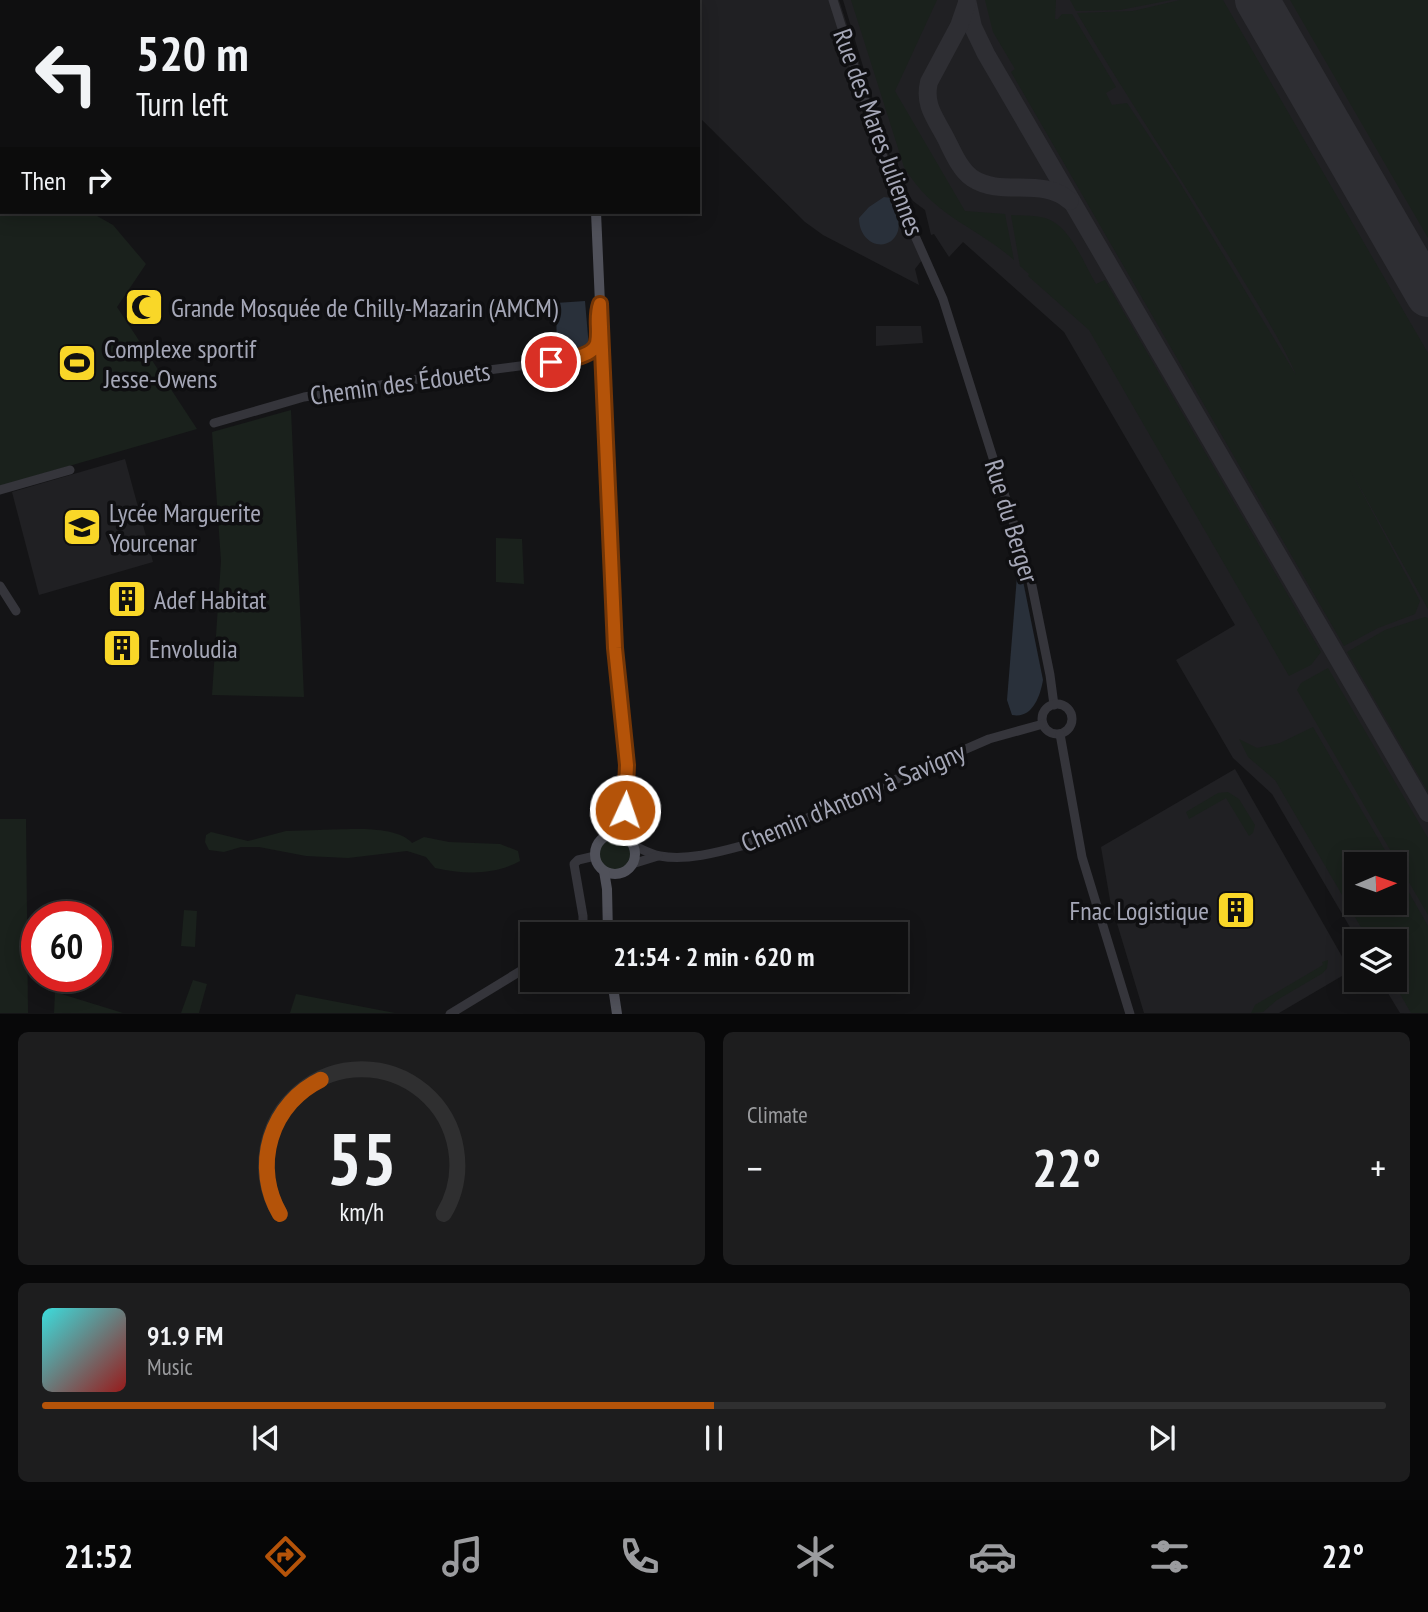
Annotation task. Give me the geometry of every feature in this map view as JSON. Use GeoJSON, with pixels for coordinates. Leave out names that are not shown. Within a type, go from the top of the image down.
{"type":"FeatureCollection","features":[{"type":"Feature","properties":{"kind":"main road"},"geometry":{"type":"LineString","coordinates":[[596,214],[615,648],[625,743],[624,820],[635,854],[632,864],[623,873],[614,890],[609,922]]}},
{"type":"Feature","properties":{"kind":"main road"},"geometry":{"type":"LineString","coordinates":[[588,353],[597,343],[596,314],[600,304]]}},
{"type":"Feature","properties":{"kind":"main road"},"geometry":{"type":"LineString","coordinates":[[588,353],[594,353],[598,357],[599,388],[604,396]]}},
{"type":"Feature","properties":{"kind":"main road"},"geometry":{"type":"LineString","coordinates":[[608,922],[604,871],[595,856],[598,845],[609,836],[619,816],[626,787]]}},
{"type":"Feature","properties":{"kind":"main road"},"geometry":{"type":"LineString","coordinates":[[609,836],[620,835],[630,842]]}},
{"type":"Feature","properties":{"kind":"main road"},"geometry":{"type":"LineString","coordinates":[[604,871],[623,873]]}},
{"type":"Feature","properties":{"kind":"main road"},"geometry":{"type":"LineString","coordinates":[[614,992],[617,1013]]}},
{"type":"Feature","properties":{"kind":"street","name":"Rue des Mares Juliennes"},"geometry":{"type":"LineString","coordinates":[[833,0],[891,182],[928,262],[956,341]]}},
{"type":"Feature","properties":{"kind":"street","name":"Rue du Berger"},"geometry":{"type":"LineString","coordinates":[[956,341],[1030,576],[1054,705]]}},
{"type":"Feature","properties":{"kind":"street","name":"Chemin des Édouets"},"geometry":{"type":"LineString","coordinates":[[214,423],[304,397],[551,362],[588,353]]}},
{"type":"Feature","properties":{"kind":"street"},"geometry":{"type":"LineString","coordinates":[[0,490],[70,470]]}},
{"type":"Feature","properties":{"kind":"street"},"geometry":{"type":"LineString","coordinates":[[0,586],[16,611]]}},
{"type":"Feature","properties":{"kind":"street"},"geometry":{"type":"LineString","coordinates":[[1054,705],[1066,707],[1072,717],[1070,728],[1060,734],[1049,732],[1043,724],[1043,714],[1054,705]]}},
{"type":"Feature","properties":{"kind":"street","name":"Chemin d'Antony à Savigny"},"geometry":{"type":"LineString","coordinates":[[660,856],[709,853],[745,845],[989,738],[1043,724]]}},
{"type":"Feature","properties":{"kind":"street"},"geometry":{"type":"LineString","coordinates":[[1060,734],[1082,857],[1129,1013]]}},
{"type":"Feature","properties":{"kind":"street"},"geometry":{"type":"LineString","coordinates":[[630,842],[660,856]]}},
{"type":"Feature","properties":{"kind":"street"},"geometry":{"type":"LineString","coordinates":[[582,922],[583,916],[573,864],[595,856]]}},
{"type":"Feature","properties":{"kind":"street"},"geometry":{"type":"LineString","coordinates":[[632,864],[660,856]]}},
{"type":"Feature","properties":{"kind":"street"},"geometry":{"type":"LineString","coordinates":[[450,1013],[520,971]]}},
{"type":"Feature","properties":{"kind":"shaded area"},"geometry":{"type":"Polygon","coordinates":[[[700,0],[839,0],[922,260],[915,269],[919,285],[823,235],[805,222],[700,118],[700,0]]]}},
{"type":"Feature","properties":{"kind":"shaded area"},"geometry":{"type":"Polygon","coordinates":[[[843,0],[1428,0],[1428,1013],[1400,1013],[1387,992],[1407,992],[1407,929],[1351,929],[1272,794],[1233,758],[1176,660],[1235,625],[1064,332],[963,242],[949,257],[934,234],[931,235],[925,210],[913,201],[896,176],[843,0]]]}},
{"type":"Feature","properties":{"kind":"shaded area"},"geometry":{"type":"Polygon","coordinates":[[[851,0],[937,0],[895,91],[965,211],[1005,214],[1014,260],[941,209],[928,198],[904,167],[851,0]]]}},
{"type":"Feature","properties":{"kind":"shaded area"},"geometry":{"type":"Polygon","coordinates":[[[985,0],[1056,0],[1055,19],[1062,14],[1072,14],[1116,87],[1106,93],[1112,105],[1127,103],[1177,178],[1296,375],[1260,307],[1077,13],[1133,11],[1180,0],[1223,0],[1428,353],[1428,609],[1349,468],[1420,601],[1415,614],[1378,628],[1344,646],[1011,72],[1015,69],[993,32],[985,0]]]}},
{"type":"Feature","properties":{"kind":"shaded area"},"geometry":{"type":"Polygon","coordinates":[[[1070,0],[1171,0],[1120,10],[1076,11],[1070,0]]]}},
{"type":"Feature","properties":{"kind":"shaded area"},"geometry":{"type":"Polygon","coordinates":[[[1290,0],[1428,0],[1428,238],[1290,0]]]}},
{"type":"Feature","properties":{"kind":"shaded area"},"geometry":{"type":"Polygon","coordinates":[[[884,197],[891,198],[899,227],[889,243],[876,244],[864,235],[859,218],[884,197]]]}},
{"type":"Feature","properties":{"kind":"shaded area","name":"Complexe sportif Jesse-Owens"},"geometry":{"type":"Polygon","coordinates":[[[0,214],[94,214],[113,225],[146,264],[117,307],[197,429],[0,486],[0,214]]]}},
{"type":"Feature","properties":{"kind":"shaded area"},"geometry":{"type":"Polygon","coordinates":[[[1011,215],[1041,217],[1054,222],[1069,237],[1096,284],[1105,280],[1321,652],[1311,665],[1289,676],[1089,330],[1020,266],[1011,215]]]}},
{"type":"Feature","properties":{"kind":"shaded area"},"geometry":{"type":"Polygon","coordinates":[[[585,301],[589,348],[557,353],[556,303],[585,301]]]}},
{"type":"Feature","properties":{"kind":"shaded area"},"geometry":{"type":"Polygon","coordinates":[[[876,326],[921,326],[923,343],[876,346],[876,326]]]}},
{"type":"Feature","properties":{"kind":"shaded area"},"geometry":{"type":"Polygon","coordinates":[[[291,410],[304,697],[212,695],[221,561],[212,432],[291,410]]]}},
{"type":"Feature","properties":{"kind":"shaded area","name":"Lycée Marguerite Yourcenar"},"geometry":{"type":"Polygon","coordinates":[[[125,459],[153,562],[39,595],[12,492],[125,459]]]}},
{"type":"Feature","properties":{"kind":"shaded area"},"geometry":{"type":"Polygon","coordinates":[[[496,538],[522,539],[524,584],[496,582],[496,538]]]}},
{"type":"Feature","properties":{"kind":"shaded area"},"geometry":{"type":"Polygon","coordinates":[[[1021,571],[1043,680],[1040,693],[1030,710],[1025,714],[1012,715],[1007,700],[1017,576],[1021,571]]]}},
{"type":"Feature","properties":{"kind":"shaded area"},"geometry":{"type":"Polygon","coordinates":[[[1428,618],[1428,792],[1347,652],[1385,630],[1428,618]]]}},
{"type":"Feature","properties":{"kind":"shaded area"},"geometry":{"type":"Polygon","coordinates":[[[1328,668],[1428,838],[1428,915],[1407,879],[1407,852],[1391,852],[1297,690],[1301,683],[1328,668]]]}},
{"type":"Feature","properties":{"kind":"shaded area"},"geometry":{"type":"Polygon","coordinates":[[[1313,727],[1386,852],[1344,852],[1344,898],[1275,780],[1248,757],[1239,739],[1257,748],[1280,743],[1313,727]]]}},
{"type":"Feature","properties":{"kind":"shaded area"},"geometry":{"type":"Polygon","coordinates":[[[1235,769],[1344,960],[1342,976],[1279,1013],[1144,1013],[1110,900],[1101,847],[1235,769]]]}},
{"type":"Feature","properties":{"kind":"shaded area"},"geometry":{"type":"Polygon","coordinates":[[[1228,792],[1239,799],[1255,825],[1249,836],[1226,798],[1189,819],[1186,812],[1218,793],[1228,792]]]}},
{"type":"Feature","properties":{"kind":"shaded area"},"geometry":{"type":"Polygon","coordinates":[[[0,819],[26,819],[27,901],[21,901],[21,992],[28,992],[28,1013],[0,1013],[0,819]]]}},
{"type":"Feature","properties":{"kind":"shaded area"},"geometry":{"type":"Polygon","coordinates":[[[355,829],[394,833],[412,843],[424,837],[449,842],[500,844],[518,851],[520,861],[489,871],[456,872],[435,868],[426,857],[407,851],[348,858],[306,856],[259,847],[241,847],[224,852],[209,850],[205,842],[206,835],[211,832],[248,841],[286,831],[355,829]]]}},
{"type":"Feature","properties":{"kind":"shaded area"},"geometry":{"type":"Polygon","coordinates":[[[615,839],[626,844],[631,855],[626,866],[615,871],[604,866],[599,855],[604,844],[615,839]]]}},
{"type":"Feature","properties":{"kind":"shaded area"},"geometry":{"type":"Polygon","coordinates":[[[1407,889],[1428,926],[1428,1013],[1411,1013],[1399,992],[1407,992],[1407,929],[1362,929],[1354,915],[1407,915],[1407,889]]]}},
{"type":"Feature","properties":{"kind":"shaded area"},"geometry":{"type":"Polygon","coordinates":[[[184,910],[197,911],[195,947],[181,946],[184,910]]]}},
{"type":"Feature","properties":{"kind":"shaded area"},"geometry":{"type":"Polygon","coordinates":[[[1328,960],[1323,973],[1277,1000],[1263,1012],[1251,1013],[1255,1005],[1328,960]]]}},
{"type":"Feature","properties":{"kind":"shaded area"},"geometry":{"type":"Polygon","coordinates":[[[193,980],[207,984],[199,1013],[181,1013],[193,980]]]}},
{"type":"Feature","properties":{"kind":"shaded area"},"geometry":{"type":"Polygon","coordinates":[[[55,992],[123,1013],[54,1013],[55,992]]]}},
{"type":"Feature","properties":{"kind":"shaded area"},"geometry":{"type":"Polygon","coordinates":[[[296,994],[395,1013],[290,1013],[296,994]]]}},
{"type":"Feature","properties":{"kind":"taxiway"},"geometry":{"type":"LineString","coordinates":[[967,0],[973,27],[986,54],[1428,813]]}},
{"type":"Feature","properties":{"kind":"taxiway"},"geometry":{"type":"LineString","coordinates":[[967,3],[959,26],[929,82],[930,109],[959,163],[972,178],[996,187],[1047,190],[1070,201]]}},
{"type":"Feature","properties":{"kind":"runway"},"geometry":{"type":"LineString","coordinates":[[1257,0],[1428,295]]}},
{"type":"Feature","properties":{"kind":"place","name":"Grande Mosquée de Chilly-Mazarin (AMCM)"},"geometry":{"type":"Point","coordinates":[144,307]}},
{"type":"Feature","properties":{"kind":"place","name":"Complexe sportif Jesse-Owens"},"geometry":{"type":"Point","coordinates":[77,363]}},
{"type":"Feature","properties":{"kind":"place","name":"Lycée Marguerite Yourcenar"},"geometry":{"type":"Point","coordinates":[82,527]}},
{"type":"Feature","properties":{"kind":"place","name":"Adef Habitat"},"geometry":{"type":"Point","coordinates":[127,599]}},
{"type":"Feature","properties":{"kind":"place","name":"Envoludia"},"geometry":{"type":"Point","coordinates":[122,648]}},
{"type":"Feature","properties":{"kind":"place","name":"Fnac Logistique"},"geometry":{"type":"Point","coordinates":[1236,910]}},
{"type":"Feature","properties":{"kind":"route"},"geometry":{"type":"LineString","coordinates":[[551,362],[588,353],[594,348],[597,343],[596,314],[600,304],[615,648],[627,765],[625,810]]}}]}
